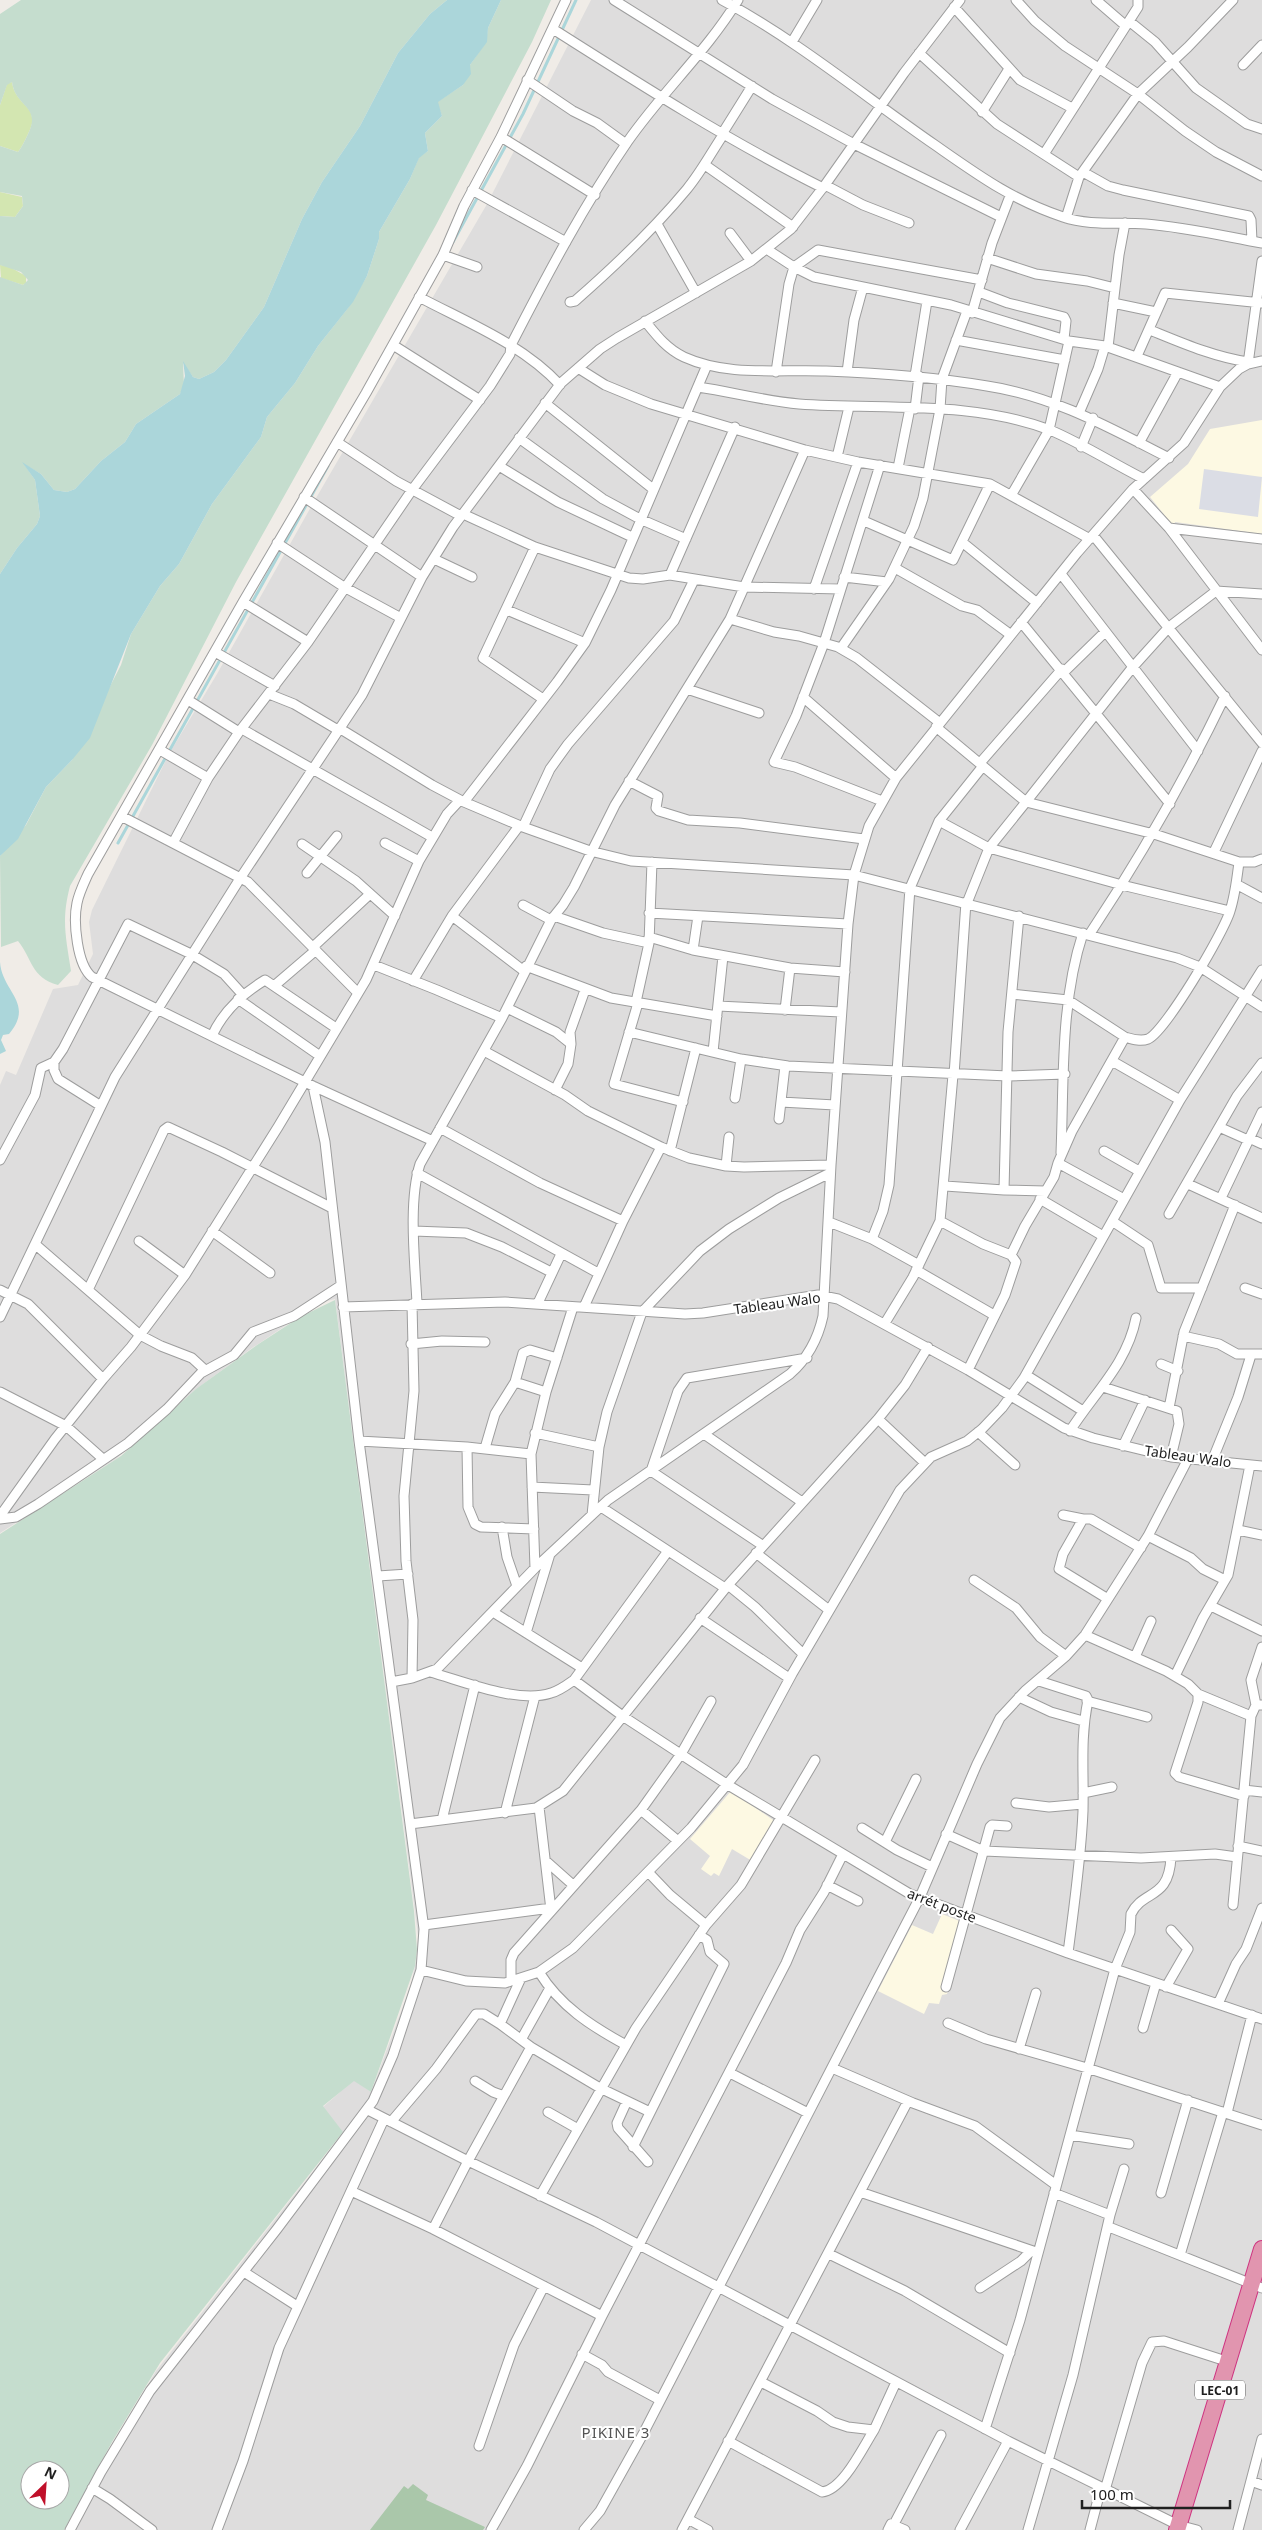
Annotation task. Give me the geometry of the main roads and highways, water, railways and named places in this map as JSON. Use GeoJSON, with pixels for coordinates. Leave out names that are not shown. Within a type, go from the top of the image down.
{"type":"FeatureCollection","features":[{"type":"Feature","properties":{"kind":"highway","name":"LEC-01"},"geometry":{"type":"LineString","coordinates":[[1178,2527],[1229,2362],[1257,2286],[1262,2249]]}},
{"type":"Feature","properties":{"kind":"water"},"geometry":{"type":"Polygon","coordinates":[[[447,0],[501,0],[488,28],[487,42],[470,65],[471,74],[463,85],[438,102],[442,116],[425,133],[428,151],[419,158],[410,179],[379,232],[379,239],[367,276],[353,302],[318,346],[295,383],[267,417],[261,437],[212,504],[179,564],[160,586],[131,634],[90,738],[46,787],[18,839],[0,856],[0,574],[17,548],[37,524],[40,516],[35,480],[22,462],[41,474],[54,490],[67,492],[75,489],[101,461],[125,442],[136,424],[180,394],[185,376],[183,361],[193,377],[199,379],[214,372],[226,360],[264,307],[302,219],[322,182],[360,126],[398,53],[430,14],[447,0]]]}},
{"type":"Feature","properties":{"kind":"water"},"geometry":{"type":"Polygon","coordinates":[[[0,962],[6,982],[18,1006],[19,1014],[9,1034],[3,1035],[1,1040],[6,1051],[0,1054],[0,962]]]}},
{"type":"Feature","properties":{"kind":"waterway"},"geometry":{"type":"LineString","coordinates":[[453,242],[523,114],[576,0]]}},
{"type":"Feature","properties":{"kind":"waterway"},"geometry":{"type":"LineString","coordinates":[[118,843],[328,466]]}},
{"type":"Feature","properties":{"kind":"district","name":"PIKINE 3"},"geometry":{"type":"Point","coordinates":[616,2432]}}]}
